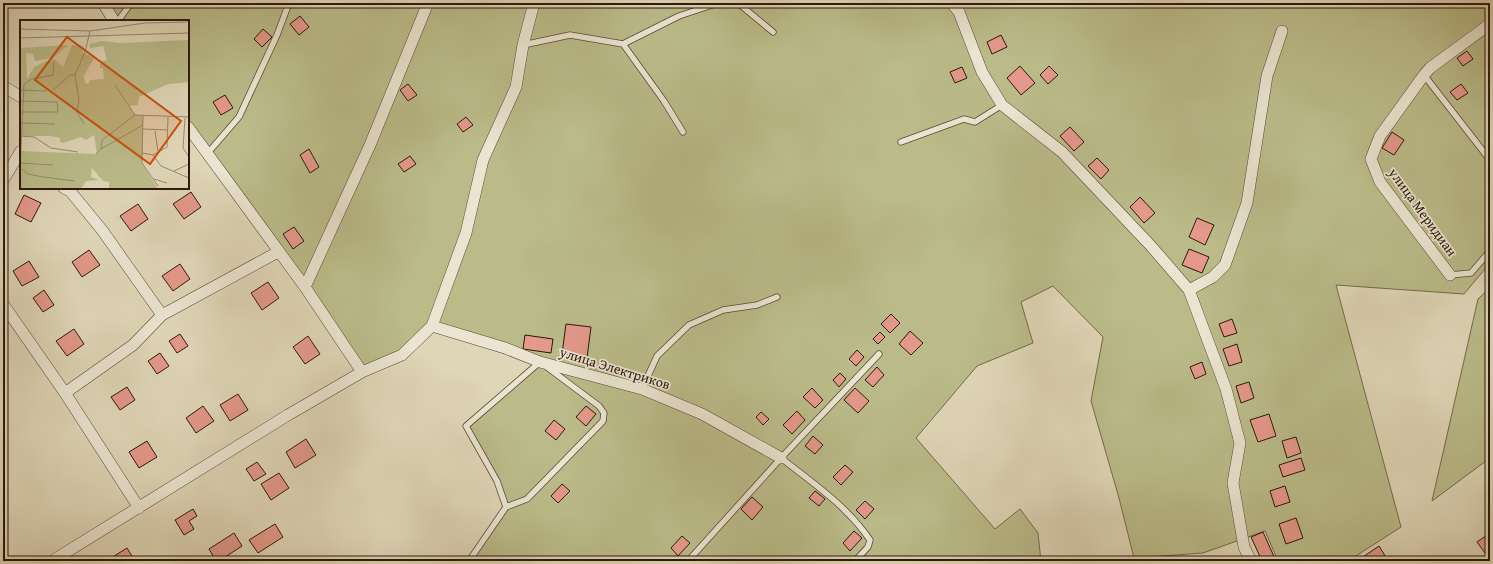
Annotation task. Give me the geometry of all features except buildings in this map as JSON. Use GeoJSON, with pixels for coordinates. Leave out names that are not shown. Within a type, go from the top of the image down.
{"type":"FeatureCollection","features":[{"type":"Feature","properties":{"kind":"street"},"geometry":{"type":"LineString","coordinates":[[102,3],[113,20]]}},
{"type":"Feature","properties":{"kind":"street"},"geometry":{"type":"LineString","coordinates":[[305,287],[370,145],[428,3]]}},
{"type":"Feature","properties":{"kind":"street"},"geometry":{"type":"LineString","coordinates":[[52,561],[288,415],[362,372],[402,355],[432,326],[466,233],[483,160],[516,87],[523,45],[534,3]]}},
{"type":"Feature","properties":{"kind":"street"},"geometry":{"type":"LineString","coordinates":[[952,3],[959,12],[982,72],[1002,105],[1062,152],[1151,246],[1189,290],[1226,389],[1240,443],[1233,483],[1244,547],[1251,561]]}},
{"type":"Feature","properties":{"kind":"street","name":"улица Меридиан"},"geometry":{"type":"LineString","coordinates":[[1450,275],[1380,182],[1371,159],[1380,136],[1430,68],[1490,24]]}},
{"type":"Feature","properties":{"kind":"street"},"geometry":{"type":"LineString","coordinates":[[1189,290],[1213,277],[1225,265],[1246,203],[1267,76],[1282,31]]}},
{"type":"Feature","properties":{"kind":"street"},"geometry":{"type":"LineString","coordinates":[[3,86],[20,96]]}},
{"type":"Feature","properties":{"kind":"street"},"geometry":{"type":"LineString","coordinates":[[189,128],[305,287],[362,372]]}},
{"type":"Feature","properties":{"kind":"street"},"geometry":{"type":"LineString","coordinates":[[3,180],[18,163]]}},
{"type":"Feature","properties":{"kind":"street"},"geometry":{"type":"LineString","coordinates":[[66,189],[70,191],[102,230],[162,315]]}},
{"type":"Feature","properties":{"kind":"street"},"geometry":{"type":"LineString","coordinates":[[65,393],[133,345],[162,315],[278,252]]}},
{"type":"Feature","properties":{"kind":"street"},"geometry":{"type":"LineString","coordinates":[[3,304],[65,393],[139,508]]}},
{"type":"Feature","properties":{"kind":"street","name":"улица Электриков"},"geometry":{"type":"LineString","coordinates":[[432,326],[505,348],[540,362],[642,389],[702,414],[781,458]]}},
{"type":"Feature","properties":{"kind":"lane"},"geometry":{"type":"LineString","coordinates":[[119,20],[131,3]]}},
{"type":"Feature","properties":{"kind":"lane"},"geometry":{"type":"LineString","coordinates":[[207,154],[239,117],[277,35],[289,3]]}},
{"type":"Feature","properties":{"kind":"lane"},"geometry":{"type":"LineString","coordinates":[[523,45],[570,35],[623,44],[679,16],[718,3]]}},
{"type":"Feature","properties":{"kind":"lane"},"geometry":{"type":"LineString","coordinates":[[738,3],[773,32]]}},
{"type":"Feature","properties":{"kind":"lane"},"geometry":{"type":"LineString","coordinates":[[623,44],[664,101],[684,132]]}},
{"type":"Feature","properties":{"kind":"lane"},"geometry":{"type":"LineString","coordinates":[[1424,75],[1490,160]]}},
{"type":"Feature","properties":{"kind":"lane"},"geometry":{"type":"LineString","coordinates":[[901,142],[964,119],[975,122],[1002,105]]}},
{"type":"Feature","properties":{"kind":"lane"},"geometry":{"type":"LineString","coordinates":[[1450,275],[1471,273],[1490,251]]}},
{"type":"Feature","properties":{"kind":"lane"},"geometry":{"type":"LineString","coordinates":[[642,389],[656,356],[689,325],[723,310],[757,305],[777,297]]}},
{"type":"Feature","properties":{"kind":"lane"},"geometry":{"type":"LineString","coordinates":[[688,561],[781,458],[879,354]]}},
{"type":"Feature","properties":{"kind":"lane"},"geometry":{"type":"LineString","coordinates":[[469,561],[506,507],[527,499],[603,421],[604,413],[599,406],[540,362],[466,426],[497,481],[506,507]]}},
{"type":"Feature","properties":{"kind":"lane"},"geometry":{"type":"LineString","coordinates":[[781,458],[827,494],[860,526],[870,540],[868,547],[855,561]]}},
{"type":"Feature","properties":{"kind":"green space"},"geometry":{"type":"Polygon","coordinates":[[[103,3],[1490,3],[1490,263],[1464,294],[1336,285],[1401,527],[1348,561],[1278,561],[1265,531],[1203,553],[1134,558],[1119,498],[1091,401],[1103,337],[1053,286],[1021,302],[1033,343],[977,366],[916,438],[995,529],[1020,509],[1038,533],[1041,561],[469,561],[506,507],[497,481],[466,426],[540,362],[496,351],[432,326],[402,355],[362,372],[189,128],[189,20],[113,20],[103,3]]]}},
{"type":"Feature","properties":{"kind":"green space"},"geometry":{"type":"Polygon","coordinates":[[[1490,288],[1490,458],[1432,501],[1478,299],[1490,288]]]}}]}
